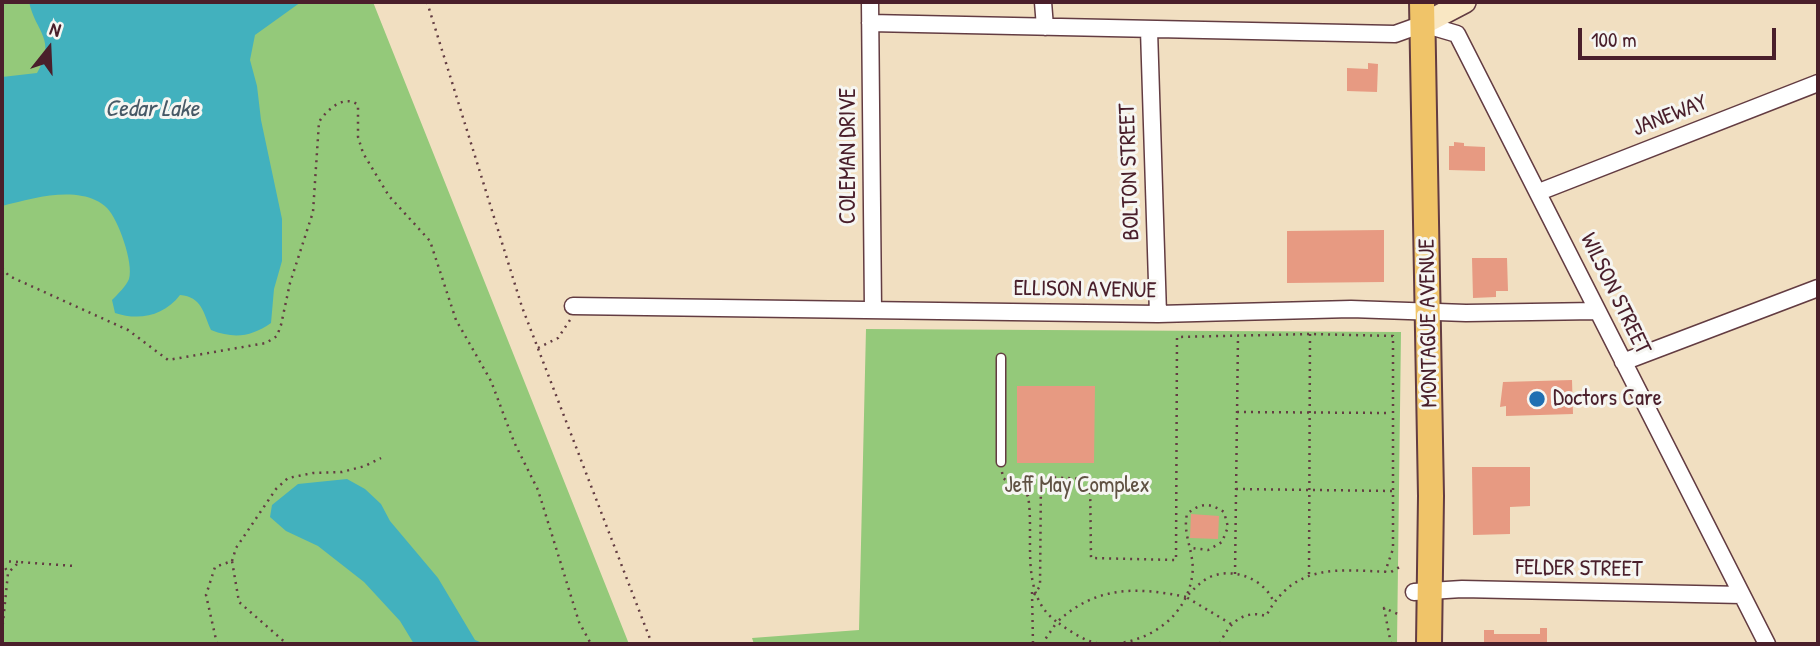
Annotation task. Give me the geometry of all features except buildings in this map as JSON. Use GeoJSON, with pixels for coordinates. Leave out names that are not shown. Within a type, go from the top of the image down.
{"type":"FeatureCollection","features":[{"type":"Feature","properties":{"kind":"main road","name":"MONTAGUE AVENUE"},"geometry":{"type":"LineString","coordinates":[[1423,13],[1429,311],[1423,592],[1429,644]]}},
{"type":"Feature","properties":{"kind":"street","name":"COLEMAN DRIVE"},"geometry":{"type":"LineString","coordinates":[[870,2],[873,310]]}},
{"type":"Feature","properties":{"kind":"street"},"geometry":{"type":"LineString","coordinates":[[1043,2],[1045,27]]}},
{"type":"Feature","properties":{"kind":"street"},"geometry":{"type":"LineString","coordinates":[[870,23],[1395,34],[1423,13],[1465,2]]}},
{"type":"Feature","properties":{"kind":"street","name":"WILSON STREET"},"geometry":{"type":"LineString","coordinates":[[1423,13],[1457,34],[1767,644]]}},
{"type":"Feature","properties":{"kind":"street","name":"BOLTON STREET"},"geometry":{"type":"LineString","coordinates":[[1149,30],[1158,314]]}},
{"type":"Feature","properties":{"kind":"street","name":"JANEWAY"},"geometry":{"type":"LineString","coordinates":[[1539,192],[1818,83]]}},
{"type":"Feature","properties":{"kind":"street"},"geometry":{"type":"LineString","coordinates":[[1623,362],[1818,288]]}},
{"type":"Feature","properties":{"kind":"street","name":"ELLISON AVENUE"},"geometry":{"type":"LineString","coordinates":[[573,306],[1158,314],[1352,309],[1596,311]]}},
{"type":"Feature","properties":{"kind":"street","name":"FELDER STREET"},"geometry":{"type":"LineString","coordinates":[[1423,592],[1470,590],[1742,595]]}},
{"type":"Feature","properties":{"kind":"lane"},"geometry":{"type":"LineString","coordinates":[[1001,358],[1001,462]]}},
{"type":"Feature","properties":{"kind":"path"},"geometry":{"type":"LineString","coordinates":[[427,2],[522,306],[652,644]]}},
{"type":"Feature","properties":{"kind":"path"},"geometry":{"type":"LineString","coordinates":[[2,268],[9,276],[128,330],[168,360],[179,360],[206,351],[266,343],[277,336],[281,325],[290,283],[313,212],[319,121],[333,107],[346,100],[353,101],[358,106],[358,137],[370,168],[389,196],[430,241],[456,320],[491,381],[514,442],[538,490],[579,622],[591,644]]}},
{"type":"Feature","properties":{"kind":"path"},"geometry":{"type":"LineString","coordinates":[[538,348],[558,338],[569,324],[573,306]]}},
{"type":"Feature","properties":{"kind":"path"},"geometry":{"type":"LineString","coordinates":[[1309,574],[1310,334]]}},
{"type":"Feature","properties":{"kind":"path"},"geometry":{"type":"LineString","coordinates":[[1034,595],[1040,586],[1041,477],[1090,480],[1091,558],[1176,560],[1177,337],[1310,334],[1393,336],[1393,549],[1385,572]]}},
{"type":"Feature","properties":{"kind":"path"},"geometry":{"type":"LineString","coordinates":[[1236,574],[1238,336]]}},
{"type":"Feature","properties":{"kind":"path"},"geometry":{"type":"LineString","coordinates":[[1237,412],[1393,413]]}},
{"type":"Feature","properties":{"kind":"path"},"geometry":{"type":"LineString","coordinates":[[287,644],[239,602],[232,561],[236,548],[275,488],[288,478],[313,473],[342,472],[365,466],[381,458]]}},
{"type":"Feature","properties":{"kind":"path"},"geometry":{"type":"LineString","coordinates":[[1001,462],[1003,478],[1028,496],[1033,522],[1033,644]]}},
{"type":"Feature","properties":{"kind":"path"},"geometry":{"type":"LineString","coordinates":[[1236,489],[1393,491]]}},
{"type":"Feature","properties":{"kind":"path"},"geometry":{"type":"LineString","coordinates":[[1186,597],[1192,577],[1192,548],[1186,538],[1187,514],[1198,506],[1208,504],[1224,512],[1228,527],[1222,542],[1208,550],[1192,548]]}},
{"type":"Feature","properties":{"kind":"path"},"geometry":{"type":"LineString","coordinates":[[216,644],[206,595],[215,567],[232,561]]}},
{"type":"Feature","properties":{"kind":"path"},"geometry":{"type":"LineString","coordinates":[[2,632],[8,573],[2,562],[74,566]]}},
{"type":"Feature","properties":{"kind":"path"},"geometry":{"type":"LineString","coordinates":[[8,573],[19,562]]}},
{"type":"Feature","properties":{"kind":"path"},"geometry":{"type":"LineString","coordinates":[[1220,644],[1231,624],[1247,614],[1266,616],[1294,581],[1309,574],[1391,572],[1403,565]]}},
{"type":"Feature","properties":{"kind":"path"},"geometry":{"type":"LineString","coordinates":[[1032,582],[1034,595],[1048,615],[1077,635],[1105,644],[1145,638],[1170,621],[1186,597],[1209,578],[1236,574],[1259,583],[1271,594],[1275,603]]}},
{"type":"Feature","properties":{"kind":"path"},"geometry":{"type":"LineString","coordinates":[[1042,644],[1058,622],[1080,604],[1128,590],[1152,589],[1186,597],[1231,624]]}},
{"type":"Feature","properties":{"kind":"path"},"geometry":{"type":"LineString","coordinates":[[1391,644],[1384,608],[1400,615]]}},
{"type":"Feature","properties":{"kind":"green space"},"geometry":{"type":"Polygon","coordinates":[[[2,2],[373,2],[629,644],[2,644],[2,2]]]}},
{"type":"Feature","properties":{"kind":"green space","name":"Jeff May Complex"},"geometry":{"type":"Polygon","coordinates":[[[866,329],[1401,332],[1397,644],[754,644],[752,638],[859,630],[866,329]]]}},
{"type":"Feature","properties":{"kind":"water","name":"Cedar Lake"},"geometry":{"type":"Polygon","coordinates":[[[29,2],[301,2],[255,35],[250,60],[282,219],[282,261],[274,289],[271,323],[249,334],[219,333],[211,330],[197,302],[180,295],[166,308],[150,315],[133,317],[115,313],[112,300],[126,284],[130,272],[124,242],[116,221],[107,208],[92,199],[72,195],[42,197],[2,206],[2,77],[37,73],[45,52],[43,36],[29,2]]]}},
{"type":"Feature","properties":{"kind":"water"},"geometry":{"type":"Polygon","coordinates":[[[347,479],[365,489],[381,504],[390,521],[438,578],[475,640],[485,644],[414,644],[400,621],[364,582],[318,546],[286,531],[270,517],[272,505],[298,484],[347,479]]]}},
{"type":"Feature","properties":{"kind":"place","name":"Doctors Care"},"geometry":{"type":"Point","coordinates":[1537,399]}}]}
